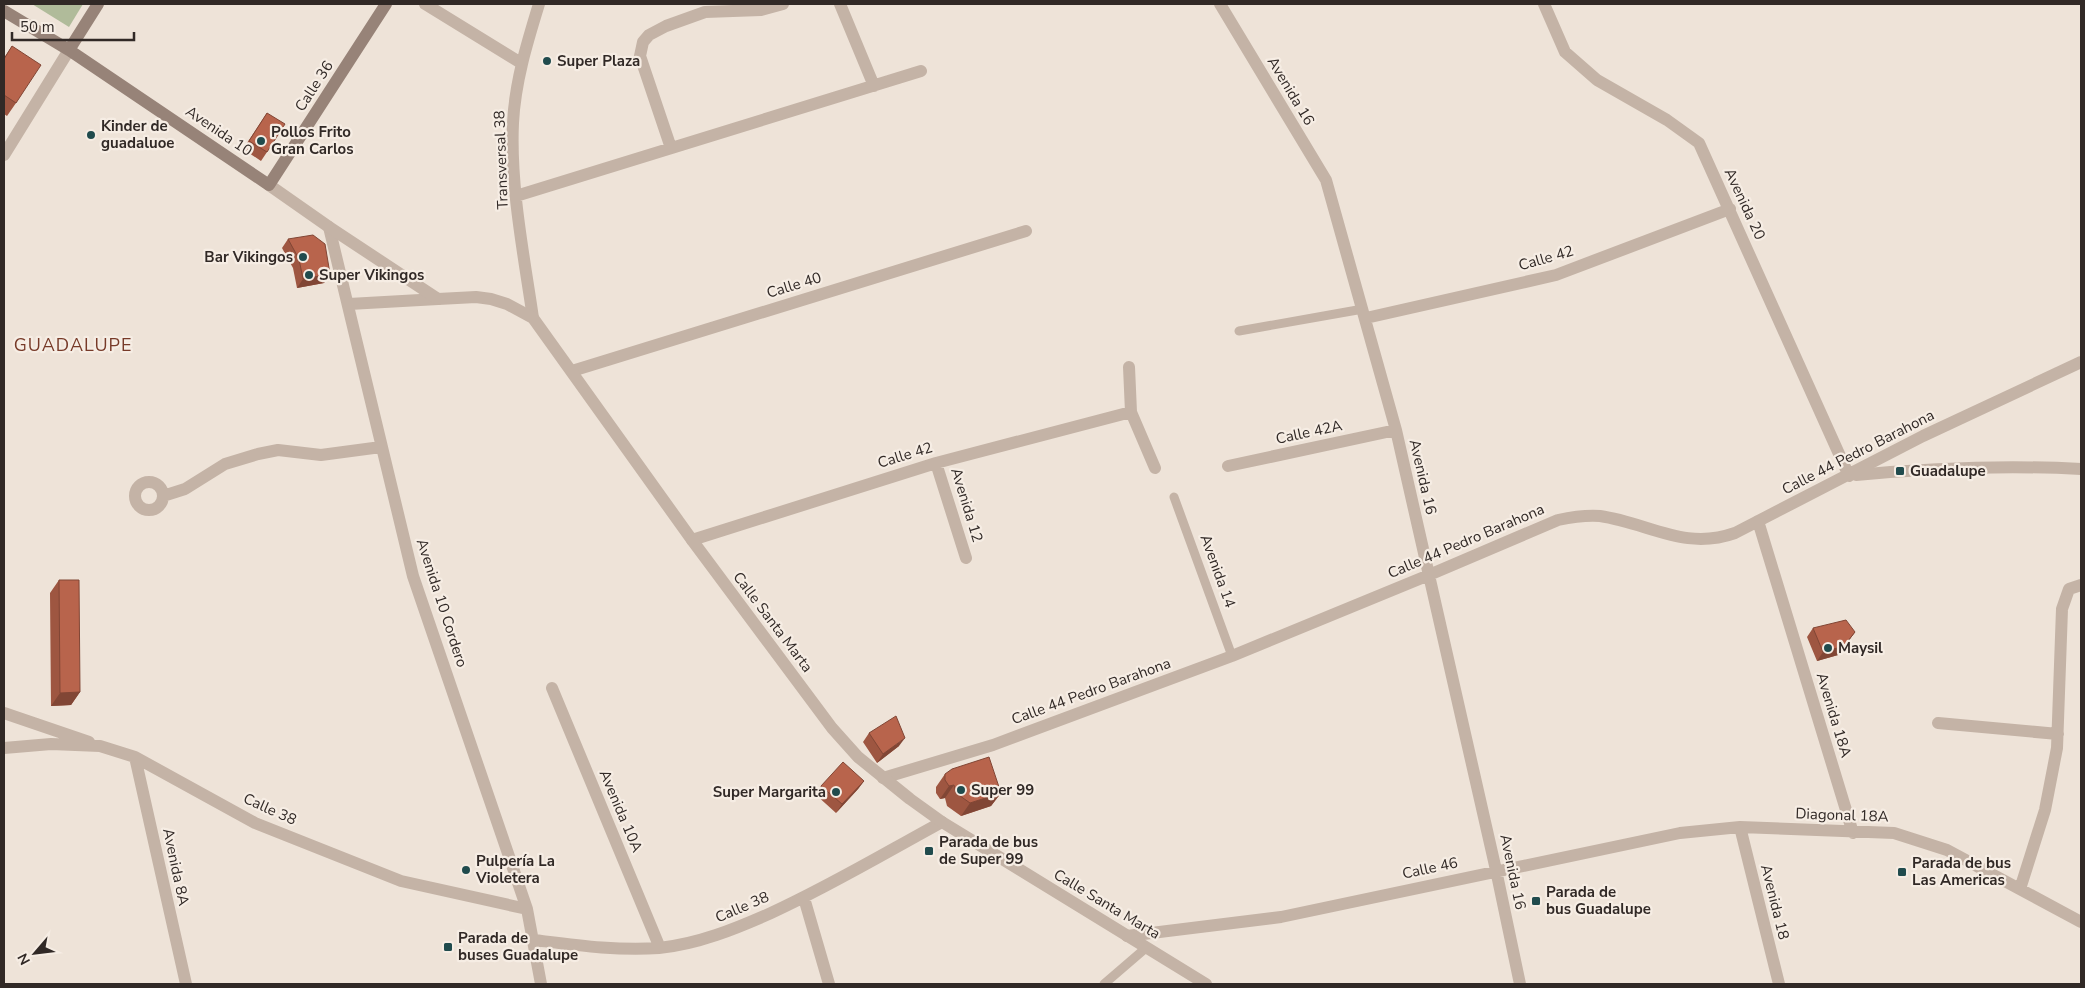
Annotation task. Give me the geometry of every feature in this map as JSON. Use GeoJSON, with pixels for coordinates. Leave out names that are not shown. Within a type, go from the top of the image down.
{"type":"FeatureCollection","features":[{"type":"Feature","properties":{"kind":"main road"},"geometry":{"type":"LineString","coordinates":[[69,50],[98,4]]}},
{"type":"Feature","properties":{"kind":"main road","name":"Calle 36"},"geometry":{"type":"LineString","coordinates":[[269,185],[386,4]]}},
{"type":"Feature","properties":{"kind":"main road","name":"Avenida 10"},"geometry":{"type":"LineString","coordinates":[[4,11],[69,50],[269,185]]}},
{"type":"Feature","properties":{"kind":"street"},"geometry":{"type":"LineString","coordinates":[[425,4],[521,63]]}},
{"type":"Feature","properties":{"kind":"street","name":"Transversal 38"},"geometry":{"type":"LineString","coordinates":[[533,318],[516,196],[513,124],[521,63],[539,4]]}},
{"type":"Feature","properties":{"kind":"street"},"geometry":{"type":"LineString","coordinates":[[671,148],[640,56],[643,42],[649,35],[666,26],[705,12],[761,10],[783,4]]}},
{"type":"Feature","properties":{"kind":"street"},"geometry":{"type":"LineString","coordinates":[[840,4],[874,86]]}},
{"type":"Feature","properties":{"kind":"street","name":"Avenida 16"},"geometry":{"type":"LineString","coordinates":[[1220,4],[1326,180],[1396,430],[1520,984]]}},
{"type":"Feature","properties":{"kind":"street","name":"Avenida 20"},"geometry":{"type":"LineString","coordinates":[[1544,4],[1565,52],[1597,80],[1667,120],[1699,143],[1849,476]]}},
{"type":"Feature","properties":{"kind":"street"},"geometry":{"type":"LineString","coordinates":[[4,155],[69,50]]}},
{"type":"Feature","properties":{"kind":"street"},"geometry":{"type":"LineString","coordinates":[[516,196],[921,71]]}},
{"type":"Feature","properties":{"kind":"street","name":"Avenida 10"},"geometry":{"type":"LineString","coordinates":[[269,185],[329,227],[438,298]]}},
{"type":"Feature","properties":{"kind":"street","name":"Calle 42"},"geometry":{"type":"LineString","coordinates":[[1364,314],[1556,275],[1730,209]]}},
{"type":"Feature","properties":{"kind":"street","name":"Avenida 10 Cordero"},"geometry":{"type":"LineString","coordinates":[[329,227],[413,576],[527,909],[541,984]]}},
{"type":"Feature","properties":{"kind":"street","name":"Calle 40"},"geometry":{"type":"LineString","coordinates":[[572,371],[1026,231]]}},
{"type":"Feature","properties":{"kind":"street","name":"Calle Santa Marta"},"geometry":{"type":"LineString","coordinates":[[349,304],[438,298],[491,299],[507,304],[533,318],[692,540],[832,728],[858,757],[942,822],[1206,984]]}},
{"type":"Feature","properties":{"kind":"street","name":"Calle 44 Pedro Barahona"},"geometry":{"type":"LineString","coordinates":[[883,778],[992,745],[1232,656],[1429,575],[1530,530],[1558,520],[1580,516],[1599,516],[1678,538],[1699,540],[1720,538],[1849,476],[1923,436],[2081,362]]}},
{"type":"Feature","properties":{"kind":"street"},"geometry":{"type":"LineString","coordinates":[[1129,367],[1131,412],[1155,468]]}},
{"type":"Feature","properties":{"kind":"street","name":"Calle 42"},"geometry":{"type":"LineString","coordinates":[[692,540],[936,462],[1131,412]]}},
{"type":"Feature","properties":{"kind":"street","name":"Calle 42A"},"geometry":{"type":"LineString","coordinates":[[1228,466],[1396,430]]}},
{"type":"Feature","properties":{"kind":"street"},"geometry":{"type":"LineString","coordinates":[[163,496],[185,489],[226,464],[258,454],[290,450],[305,454],[321,455],[381,447]]}},
{"type":"Feature","properties":{"kind":"street","name":"Avenida 12"},"geometry":{"type":"LineString","coordinates":[[936,462],[966,558]]}},
{"type":"Feature","properties":{"kind":"street"},"geometry":{"type":"LineString","coordinates":[[1849,476],[1900,471],[2025,466],[2081,469]]}},
{"type":"Feature","properties":{"kind":"street","name":"Avenida 18A"},"geometry":{"type":"LineString","coordinates":[[1758,521],[1853,833]]}},
{"type":"Feature","properties":{"kind":"street"},"geometry":{"type":"LineString","coordinates":[[2020,888],[2046,810],[2057,748],[2062,609],[2069,589],[2081,585]]}},
{"type":"Feature","properties":{"kind":"street","name":"Avenida 10A"},"geometry":{"type":"LineString","coordinates":[[552,688],[660,948]]}},
{"type":"Feature","properties":{"kind":"street"},"geometry":{"type":"LineString","coordinates":[[4,713],[53,728],[100,746]]}},
{"type":"Feature","properties":{"kind":"street"},"geometry":{"type":"LineString","coordinates":[[1938,723],[2058,734]]}},
{"type":"Feature","properties":{"kind":"street","name":"Calle 38"},"geometry":{"type":"LineString","coordinates":[[4,748],[51,744],[100,746],[135,757],[255,823],[401,881],[527,909]]}},
{"type":"Feature","properties":{"kind":"street","name":"Avenida 8A"},"geometry":{"type":"LineString","coordinates":[[135,757],[186,984]]}},
{"type":"Feature","properties":{"kind":"street","name":"Calle 38"},"geometry":{"type":"LineString","coordinates":[[534,940],[599,948],[660,948],[713,937],[804,898],[942,822]]}},
{"type":"Feature","properties":{"kind":"street","name":"Diagonal 18A"},"geometry":{"type":"LineString","coordinates":[[1740,827],[1853,833],[1894,833],[1947,850],[2081,922]]}},
{"type":"Feature","properties":{"kind":"street","name":"Calle 46"},"geometry":{"type":"LineString","coordinates":[[1126,936],[1281,917],[1496,870],[1680,833],[1740,827]]}},
{"type":"Feature","properties":{"kind":"street","name":"Avenida 18"},"geometry":{"type":"LineString","coordinates":[[1740,827],[1779,984]]}},
{"type":"Feature","properties":{"kind":"street"},"geometry":{"type":"LineString","coordinates":[[804,898],[829,984]]}},
{"type":"Feature","properties":{"kind":"lane","name":"Calle 42"},"geometry":{"type":"LineString","coordinates":[[1239,331],[1364,314]]}},
{"type":"Feature","properties":{"kind":"lane","name":"Avenida 14"},"geometry":{"type":"LineString","coordinates":[[1174,497],[1232,656]]}},
{"type":"Feature","properties":{"kind":"lane"},"geometry":{"type":"LineString","coordinates":[[1104,984],[1147,947]]}},
{"type":"Feature","properties":{"kind":"green space"},"geometry":{"type":"Polygon","coordinates":[[[32,4],[83,4],[69,27],[32,4]]]}},
{"type":"Feature","properties":{"kind":"building"},"geometry":{"type":"Polygon","coordinates":[[[12,46],[41,65],[16,103],[4,95],[4,59],[12,46]]]}},
{"type":"Feature","properties":{"kind":"building","name":"Pollos Frito Gran Carlos"},"geometry":{"type":"Polygon","coordinates":[[[267,113],[285,124],[267,152],[249,141],[267,113]]]}},
{"type":"Feature","properties":{"kind":"building"},"geometry":{"type":"Polygon","coordinates":[[[313,235],[325,244],[330,274],[303,279],[299,259],[288,239],[313,235]]]}},
{"type":"Feature","properties":{"kind":"building"},"geometry":{"type":"Polygon","coordinates":[[[59,580],[79,580],[80,692],[60,693],[59,580]]]}},
{"type":"Feature","properties":{"kind":"building"},"geometry":{"type":"Polygon","coordinates":[[[1846,620],[1855,632],[1844,646],[1823,652],[1813,628],[1846,620]]]}},
{"type":"Feature","properties":{"kind":"building"},"geometry":{"type":"Polygon","coordinates":[[[896,716],[905,738],[883,754],[869,733],[896,716]]]}},
{"type":"Feature","properties":{"kind":"building"},"geometry":{"type":"Polygon","coordinates":[[[989,757],[1001,793],[970,803],[956,793],[954,785],[949,786],[945,780],[945,774],[952,769],[989,757]]]}},
{"type":"Feature","properties":{"kind":"building","name":"Super Margarita"},"geometry":{"type":"Polygon","coordinates":[[[843,762],[864,781],[842,804],[821,786],[843,762]]]}},
{"type":"Feature","properties":{"kind":"place","name":"Super Plaza"},"geometry":{"type":"Point","coordinates":[547,61]}},
{"type":"Feature","properties":{"kind":"place","name":"Kinder de guadaluoe"},"geometry":{"type":"Point","coordinates":[91,135]}},
{"type":"Feature","properties":{"kind":"place","name":"Pollos Frito Gran Carlos"},"geometry":{"type":"Point","coordinates":[261,141]}},
{"type":"Feature","properties":{"kind":"place","name":"Bar Vikingos"},"geometry":{"type":"Point","coordinates":[303,257]}},
{"type":"Feature","properties":{"kind":"place","name":"Super Vikingos"},"geometry":{"type":"Point","coordinates":[309,275]}},
{"type":"Feature","properties":{"kind":"place","name":"Guadalupe"},"geometry":{"type":"Point","coordinates":[1900,471]}},
{"type":"Feature","properties":{"kind":"place","name":"Maysil"},"geometry":{"type":"Point","coordinates":[1828,648]}},
{"type":"Feature","properties":{"kind":"place","name":"Super 99"},"geometry":{"type":"Point","coordinates":[961,790]}},
{"type":"Feature","properties":{"kind":"place","name":"Super Margarita"},"geometry":{"type":"Point","coordinates":[836,792]}},
{"type":"Feature","properties":{"kind":"place","name":"Parada de bus de Super 99"},"geometry":{"type":"Point","coordinates":[929,851]}},
{"type":"Feature","properties":{"kind":"place","name":"Pulpería La Violetera"},"geometry":{"type":"Point","coordinates":[466,870]}},
{"type":"Feature","properties":{"kind":"place","name":"Parada de bus Las Americas"},"geometry":{"type":"Point","coordinates":[1902,872]}},
{"type":"Feature","properties":{"kind":"place","name":"Parada de bus Guadalupe"},"geometry":{"type":"Point","coordinates":[1536,901]}},
{"type":"Feature","properties":{"kind":"place","name":"Parada de buses Guadalupe"},"geometry":{"type":"Point","coordinates":[448,947]}},
{"type":"Feature","properties":{"kind":"district","name":"GUADALUPE"},"geometry":{"type":"Point","coordinates":[73,345]}}]}
